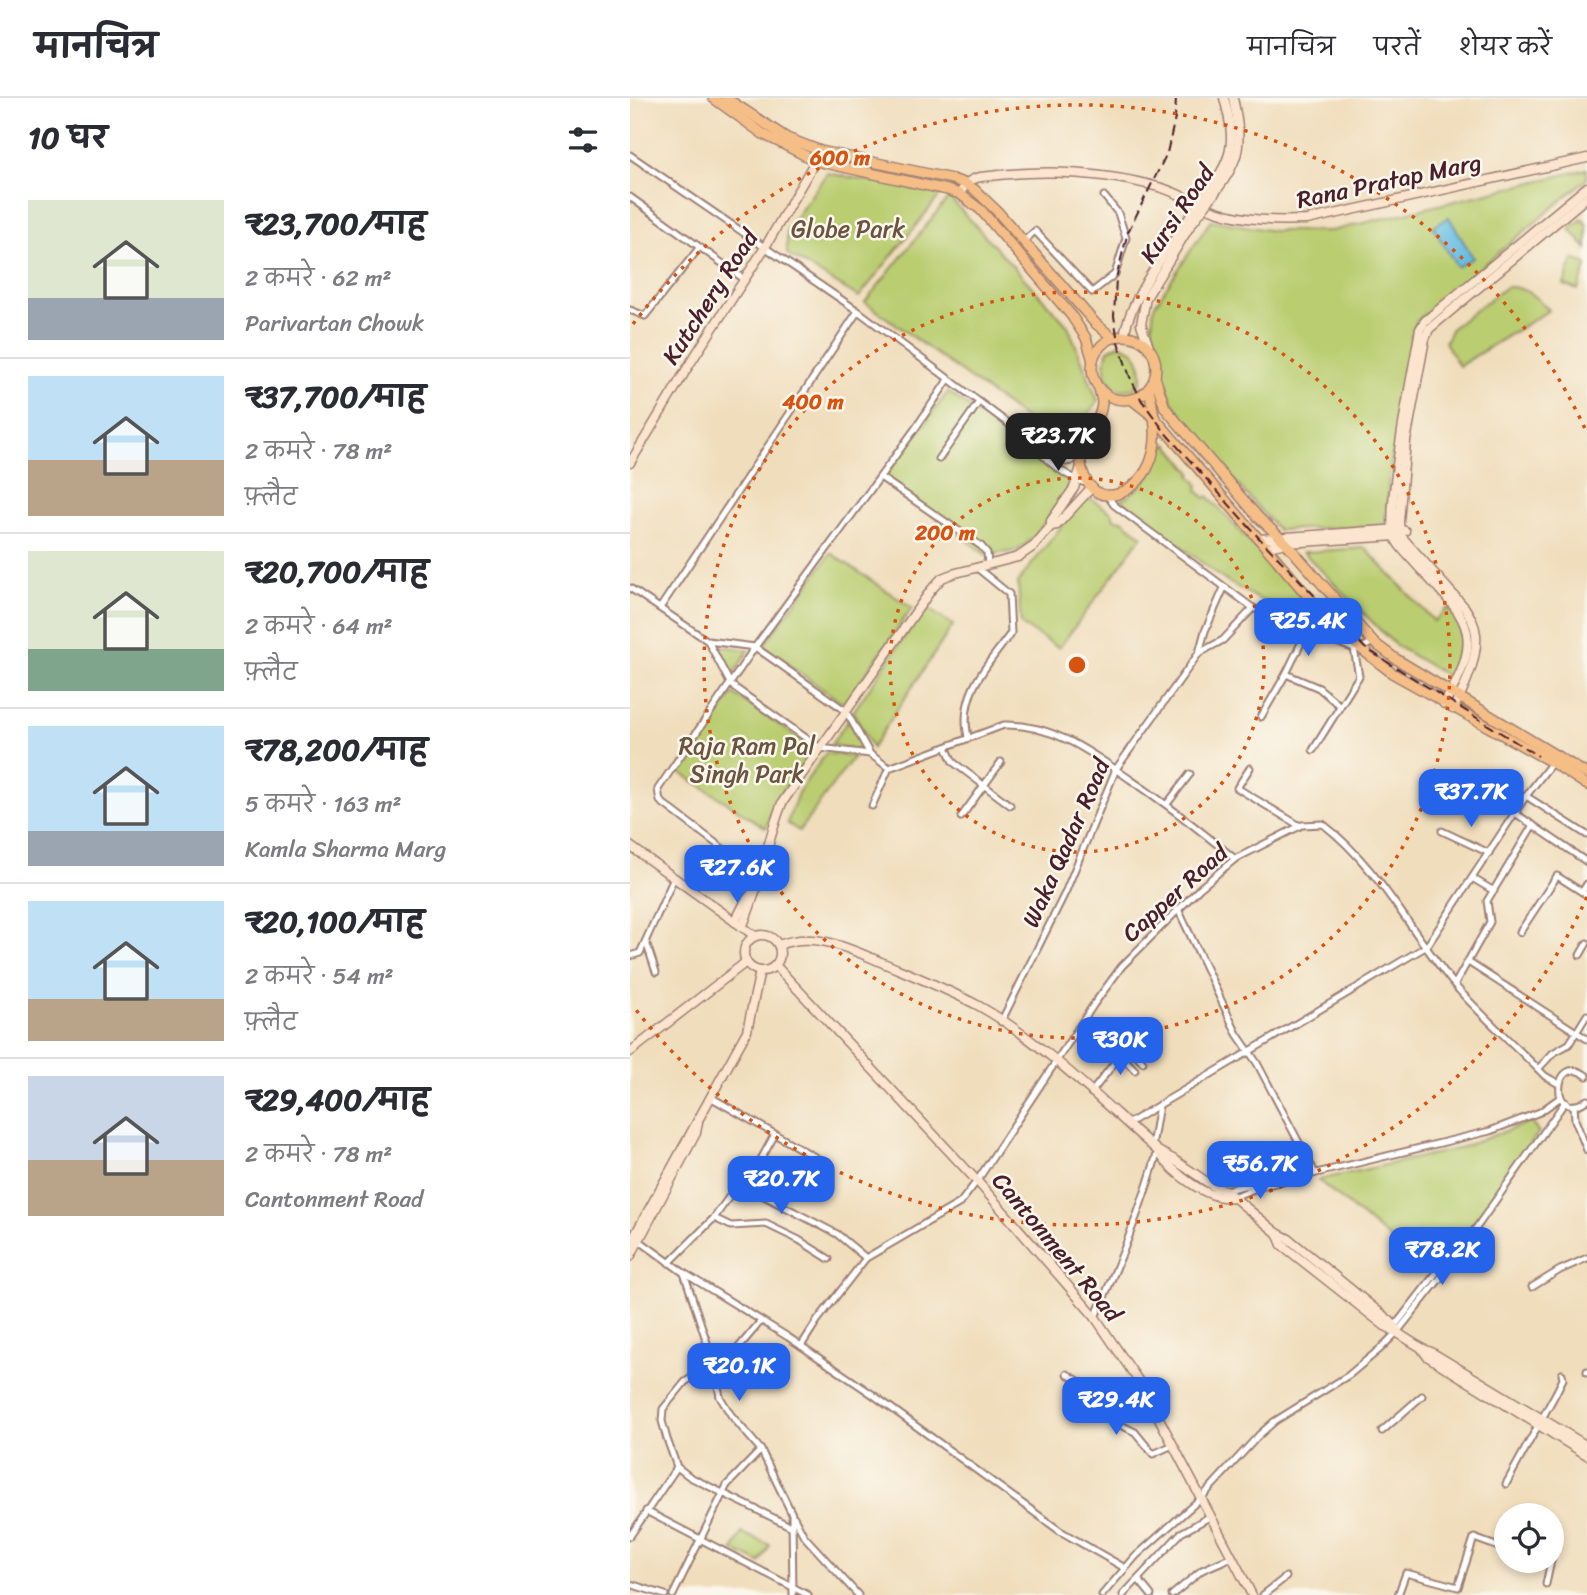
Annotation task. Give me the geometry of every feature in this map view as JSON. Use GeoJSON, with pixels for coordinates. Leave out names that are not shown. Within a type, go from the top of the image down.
{"type":"FeatureCollection","features":[{"type":"Feature","properties":{"kind":"main road"},"geometry":{"type":"LineString","coordinates":[[720,99],[787,138],[821,151],[965,184],[988,201],[1096,323],[1119,337]]}},
{"type":"Feature","properties":{"kind":"main road"},"geometry":{"type":"LineString","coordinates":[[720,99],[763,134],[816,161],[960,194],[981,210],[1071,315],[1086,338],[1093,361]]}},
{"type":"Feature","properties":{"kind":"main road"},"geometry":{"type":"LineString","coordinates":[[1099,388],[1113,398],[1131,399],[1149,388],[1156,368],[1150,350],[1134,338],[1119,337],[1104,343],[1093,361],[1092,371],[1102,403],[1098,418],[1081,452],[1081,467],[1091,485],[1107,495],[1122,494],[1140,481],[1153,455],[1154,417],[1149,388]]}},
{"type":"Feature","properties":{"kind":"main road"},"geometry":{"type":"LineString","coordinates":[[1154,377],[1165,408],[1258,517],[1286,543],[1373,642],[1555,759],[1587,785]]}},
{"type":"Feature","properties":{"kind":"main road"},"geometry":{"type":"LineString","coordinates":[[1131,399],[1154,417],[1357,649],[1453,709],[1587,774]]}},
{"type":"Feature","properties":{"kind":"main road"},"geometry":{"type":"LineString","coordinates":[[1155,441],[1170,437]]}},
{"type":"Feature","properties":{"kind":"street","name":"Kursi Road"},"geometry":{"type":"LineString","coordinates":[[1206,200],[1229,159],[1231,125],[1224,98]]}},
{"type":"Feature","properties":{"kind":"street","name":"Kursi Road"},"geometry":{"type":"LineString","coordinates":[[1119,337],[1144,288],[1188,223],[1237,160],[1240,135],[1233,98]]}},
{"type":"Feature","properties":{"kind":"street","name":"Kutchery Road"},"geometry":{"type":"LineString","coordinates":[[630,463],[764,249],[821,151]]}},
{"type":"Feature","properties":{"kind":"street"},"geometry":{"type":"LineString","coordinates":[[630,155],[858,311],[1033,442],[1066,462],[1081,452]]}},
{"type":"Feature","properties":{"kind":"street","name":"Rana Pratap Marg"},"geometry":{"type":"LineString","coordinates":[[965,184],[972,178],[1008,173],[1079,173],[1164,189],[1219,213],[1280,221],[1307,220],[1587,158]]}},
{"type":"Feature","properties":{"kind":"street"},"geometry":{"type":"LineString","coordinates":[[960,194],[965,184]]}},
{"type":"Feature","properties":{"kind":"street"},"geometry":{"type":"LineString","coordinates":[[1453,709],[1469,641],[1468,631],[1460,613],[1400,546],[1392,514],[1398,443],[1420,329],[1425,321],[1587,187]]}},
{"type":"Feature","properties":{"kind":"street"},"geometry":{"type":"LineString","coordinates":[[1024,241],[1035,232],[1092,292],[1115,274],[1125,238],[1118,213],[1104,196]]}},
{"type":"Feature","properties":{"kind":"street"},"geometry":{"type":"LineString","coordinates":[[630,197],[744,279]]}},
{"type":"Feature","properties":{"kind":"street"},"geometry":{"type":"LineString","coordinates":[[1396,532],[1406,441],[1429,329],[1587,197]]}},
{"type":"Feature","properties":{"kind":"street","name":"Kursi Road"},"geometry":{"type":"LineString","coordinates":[[1150,350],[1141,324],[1142,308],[1188,223]]}},
{"type":"Feature","properties":{"kind":"street"},"geometry":{"type":"LineString","coordinates":[[630,310],[645,316],[699,248]]}},
{"type":"Feature","properties":{"kind":"street"},"geometry":{"type":"LineString","coordinates":[[660,608],[858,311]]}},
{"type":"Feature","properties":{"kind":"street"},"geometry":{"type":"LineString","coordinates":[[759,876],[660,800],[658,789],[755,647],[948,380]]}},
{"type":"Feature","properties":{"kind":"street"},"geometry":{"type":"LineString","coordinates":[[939,459],[979,402]]}},
{"type":"Feature","properties":{"kind":"street"},"geometry":{"type":"LineString","coordinates":[[1033,442],[1037,451],[1077,481],[1091,485],[1057,525],[1051,526]]}},
{"type":"Feature","properties":{"kind":"street"},"geometry":{"type":"LineString","coordinates":[[738,925],[754,901],[782,803],[932,590],[942,578],[1018,557],[1034,546],[1051,526],[1077,481],[1081,467]]}},
{"type":"Feature","properties":{"kind":"street"},"geometry":{"type":"LineString","coordinates":[[880,477],[981,546],[987,553],[988,565]]}},
{"type":"Feature","properties":{"kind":"street"},"geometry":{"type":"LineString","coordinates":[[1107,495],[1114,505],[1253,608],[1357,649],[1373,642]]}},
{"type":"Feature","properties":{"kind":"street"},"geometry":{"type":"LineString","coordinates":[[1259,539],[1396,532]]}},
{"type":"Feature","properties":{"kind":"street"},"geometry":{"type":"LineString","coordinates":[[1268,547],[1396,532]]}},
{"type":"Feature","properties":{"kind":"street"},"geometry":{"type":"LineString","coordinates":[[968,737],[966,707],[972,688],[1011,633],[1012,624],[1009,594],[976,567]]}},
{"type":"Feature","properties":{"kind":"street"},"geometry":{"type":"LineString","coordinates":[[630,588],[708,641],[755,647],[846,711],[870,754],[889,768]]}},
{"type":"Feature","properties":{"kind":"street","name":"Waka Qadar Road"},"geometry":{"type":"LineString","coordinates":[[1001,1021],[1065,893],[1116,769],[1199,653],[1205,631],[1224,588]]}},
{"type":"Feature","properties":{"kind":"street","name":"Waka Qadar Road"},"geometry":{"type":"LineString","coordinates":[[1199,653],[1223,640],[1253,608]]}},
{"type":"Feature","properties":{"kind":"street"},"geometry":{"type":"LineString","coordinates":[[1261,717],[1307,631]]}},
{"type":"Feature","properties":{"kind":"street"},"geometry":{"type":"LineString","coordinates":[[708,641],[731,685],[820,748],[870,754]]}},
{"type":"Feature","properties":{"kind":"street"},"geometry":{"type":"LineString","coordinates":[[1313,750],[1359,676],[1357,649]]}},
{"type":"Feature","properties":{"kind":"street"},"geometry":{"type":"LineString","coordinates":[[1286,674],[1320,688],[1340,705]]}},
{"type":"Feature","properties":{"kind":"street"},"geometry":{"type":"LineString","coordinates":[[1444,704],[1456,694]]}},
{"type":"Feature","properties":{"kind":"street"},"geometry":{"type":"LineString","coordinates":[[872,806],[889,768],[1004,725],[1020,725],[1044,730],[1081,746],[1167,804],[1235,859]]}},
{"type":"Feature","properties":{"kind":"street"},"geometry":{"type":"LineString","coordinates":[[946,747],[953,762],[1010,805]]}},
{"type":"Feature","properties":{"kind":"street"},"geometry":{"type":"LineString","coordinates":[[1127,1124],[1427,946],[1526,796],[1555,759]]}},
{"type":"Feature","properties":{"kind":"street"},"geometry":{"type":"LineString","coordinates":[[961,817],[1002,762]]}},
{"type":"Feature","properties":{"kind":"street"},"geometry":{"type":"LineString","coordinates":[[1250,768],[1237,788],[1300,827],[1311,823],[1323,824],[1336,834],[1393,898],[1455,984],[1538,1069],[1559,1084],[1563,1099],[1574,1105],[1587,1100]]}},
{"type":"Feature","properties":{"kind":"street"},"geometry":{"type":"LineString","coordinates":[[1167,804],[1190,774]]}},
{"type":"Feature","properties":{"kind":"street"},"geometry":{"type":"LineString","coordinates":[[1526,796],[1587,835]]}},
{"type":"Feature","properties":{"kind":"street"},"geometry":{"type":"LineString","coordinates":[[1515,813],[1587,862]]}},
{"type":"Feature","properties":{"kind":"street"},"geometry":{"type":"LineString","coordinates":[[1455,984],[1490,922],[1487,901],[1533,825]]}},
{"type":"Feature","properties":{"kind":"street","name":"Capper Road"},"geometry":{"type":"LineString","coordinates":[[866,1258],[960,1203],[1122,966],[1178,909],[1235,859],[1300,827]]}},
{"type":"Feature","properties":{"kind":"street"},"geometry":{"type":"LineString","coordinates":[[1442,831],[1489,853]]}},
{"type":"Feature","properties":{"kind":"street"},"geometry":{"type":"LineString","coordinates":[[630,846],[738,925],[755,936],[768,936],[779,945],[780,953],[775,965],[769,970],[760,971],[746,962]]}},
{"type":"Feature","properties":{"kind":"street"},"geometry":{"type":"LineString","coordinates":[[1520,932],[1557,876],[1585,894],[1587,884]]}},
{"type":"Feature","properties":{"kind":"street"},"geometry":{"type":"LineString","coordinates":[[630,956],[640,953],[674,878]]}},
{"type":"Feature","properties":{"kind":"street"},"geometry":{"type":"LineString","coordinates":[[1472,878],[1494,891]]}},
{"type":"Feature","properties":{"kind":"street"},"geometry":{"type":"LineString","coordinates":[[1178,909],[1237,1034],[1315,1173]]}},
{"type":"Feature","properties":{"kind":"street"},"geometry":{"type":"LineString","coordinates":[[746,962],[745,946],[755,936]]}},
{"type":"Feature","properties":{"kind":"street"},"geometry":{"type":"LineString","coordinates":[[779,945],[794,939],[819,941],[851,949],[970,1002],[1001,1021],[1056,1062],[1155,1149],[1166,1164],[1215,1197],[1232,1197],[1263,1186],[1490,1131],[1540,1112],[1563,1099]]}},
{"type":"Feature","properties":{"kind":"street"},"geometry":{"type":"LineString","coordinates":[[646,942],[656,972]]}},
{"type":"Feature","properties":{"kind":"street"},"geometry":{"type":"LineString","coordinates":[[1580,955],[1587,943]]}},
{"type":"Feature","properties":{"kind":"street"},"geometry":{"type":"LineString","coordinates":[[630,1052],[746,962]]}},
{"type":"Feature","properties":{"kind":"street"},"geometry":{"type":"LineString","coordinates":[[1468,962],[1587,1039]]}},
{"type":"Feature","properties":{"kind":"street","name":"Cantonment Road"},"geometry":{"type":"LineString","coordinates":[[775,965],[977,1181],[1095,1317],[1142,1386],[1252,1595]]}},
{"type":"Feature","properties":{"kind":"street"},"geometry":{"type":"LineString","coordinates":[[630,1257],[635,1240],[691,1130],[712,1098],[747,1031],[760,971]]}},
{"type":"Feature","properties":{"kind":"street"},"geometry":{"type":"LineString","coordinates":[[1538,1069],[1553,1053],[1569,1044],[1587,1015]]}},
{"type":"Feature","properties":{"kind":"street"},"geometry":{"type":"LineString","coordinates":[[1117,1033],[1143,1062]]}},
{"type":"Feature","properties":{"kind":"street"},"geometry":{"type":"LineString","coordinates":[[1108,1044],[1135,1070]]}},
{"type":"Feature","properties":{"kind":"street"},"geometry":{"type":"LineString","coordinates":[[1091,1093],[1128,1045]]}},
{"type":"Feature","properties":{"kind":"street"},"geometry":{"type":"LineString","coordinates":[[1559,1084],[1567,1073],[1574,1071],[1586,1074]]}},
{"type":"Feature","properties":{"kind":"street"},"geometry":{"type":"LineString","coordinates":[[712,1098],[827,1164]]}},
{"type":"Feature","properties":{"kind":"street"},"geometry":{"type":"LineString","coordinates":[[1102,1595],[1136,1556],[1201,1498],[1259,1435],[1275,1421],[1349,1375],[1396,1329],[1436,1279],[1462,1240],[1474,1231],[1563,1099]]}},
{"type":"Feature","properties":{"kind":"street"},"geometry":{"type":"LineString","coordinates":[[1095,1317],[1146,1191],[1155,1149],[1159,1105]]}},
{"type":"Feature","properties":{"kind":"street"},"geometry":{"type":"LineString","coordinates":[[1574,1105],[1575,1120],[1587,1150]]}},
{"type":"Feature","properties":{"kind":"street"},"geometry":{"type":"LineString","coordinates":[[669,1263],[714,1218],[739,1183],[760,1163],[775,1134]]}},
{"type":"Feature","properties":{"kind":"street"},"geometry":{"type":"LineString","coordinates":[[1155,1149],[1216,1188],[1225,1190],[1248,1185],[1263,1186]]}},
{"type":"Feature","properties":{"kind":"street"},"geometry":{"type":"LineString","coordinates":[[739,1183],[834,1232],[866,1258],[801,1346]]}},
{"type":"Feature","properties":{"kind":"street"},"geometry":{"type":"LineString","coordinates":[[1225,1190],[1277,1233],[1282,1245],[1385,1326],[1396,1329],[1422,1349],[1431,1352],[1587,1451]]}},
{"type":"Feature","properties":{"kind":"street"},"geometry":{"type":"LineString","coordinates":[[714,1218],[731,1226],[766,1224],[829,1259]]}},
{"type":"Feature","properties":{"kind":"street"},"geometry":{"type":"LineString","coordinates":[[635,1240],[872,1394],[1060,1531],[1125,1569]]}},
{"type":"Feature","properties":{"kind":"street"},"geometry":{"type":"LineString","coordinates":[[1532,1287],[1587,1258]]}},
{"type":"Feature","properties":{"kind":"street"},"geometry":{"type":"LineString","coordinates":[[684,1273],[714,1364],[720,1397],[731,1415],[761,1450],[804,1536],[858,1595]]}},
{"type":"Feature","properties":{"kind":"street"},"geometry":{"type":"LineString","coordinates":[[761,1321],[739,1347],[685,1382],[663,1409],[662,1421],[677,1467],[690,1477],[793,1527]]}},
{"type":"Feature","properties":{"kind":"street"},"geometry":{"type":"LineString","coordinates":[[1067,1374],[1087,1386],[1119,1424],[1135,1432],[1153,1454],[1173,1445]]}},
{"type":"Feature","properties":{"kind":"street"},"geometry":{"type":"LineString","coordinates":[[1506,1484],[1541,1423],[1563,1379],[1562,1374]]}},
{"type":"Feature","properties":{"kind":"street"},"geometry":{"type":"LineString","coordinates":[[1382,1431],[1422,1396]]}},
{"type":"Feature","properties":{"kind":"street"},"geometry":{"type":"LineString","coordinates":[[673,1595],[727,1485],[761,1450]]}},
{"type":"Feature","properties":{"kind":"street"},"geometry":{"type":"LineString","coordinates":[[630,1536],[677,1467]]}},
{"type":"Feature","properties":{"kind":"street"},"geometry":{"type":"LineString","coordinates":[[646,1511],[793,1592],[808,1595]]}},
{"type":"Feature","properties":{"kind":"street"},"geometry":{"type":"LineString","coordinates":[[792,1514],[793,1592]]}},
{"type":"Feature","properties":{"kind":"street"},"geometry":{"type":"LineString","coordinates":[[1123,1595],[1181,1534],[1211,1516]]}},
{"type":"Feature","properties":{"kind":"street"},"geometry":{"type":"LineString","coordinates":[[1398,1595],[1406,1573],[1458,1587],[1474,1538],[1494,1545]]}},
{"type":"Feature","properties":{"kind":"street"},"geometry":{"type":"LineString","coordinates":[[1172,1595],[1202,1570],[1232,1557]]}},
{"type":"Feature","properties":{"kind":"street"},"geometry":{"type":"LineString","coordinates":[[1546,1584],[1549,1573]]}},
{"type":"Feature","properties":{"kind":"street"},"geometry":{"type":"LineString","coordinates":[[1263,1595],[1286,1577]]}},
{"type":"Feature","properties":{"kind":"street"},"geometry":{"type":"LineString","coordinates":[[1138,1579],[1152,1595]]}},
{"type":"Feature","properties":{"kind":"street"},"geometry":{"type":"LineString","coordinates":[[630,1584],[665,1595]]}},
{"type":"Feature","properties":{"kind":"green space"},"geometry":{"type":"Polygon","coordinates":[[[1587,169],[1587,179],[1417,321],[1412,334],[1389,477],[1385,526],[1278,530],[1198,440],[1172,401],[1158,365],[1152,325],[1154,306],[1211,220],[1273,231],[1331,231],[1587,169]]]}},
{"type":"Feature","properties":{"kind":"green space","name":"Globe Park"},"geometry":{"type":"Polygon","coordinates":[[[827,173],[941,194],[859,297],[787,254],[787,230],[827,173]]]}},
{"type":"Feature","properties":{"kind":"green space"},"geometry":{"type":"Polygon","coordinates":[[[949,197],[1068,326],[1098,401],[1064,447],[865,302],[949,197]]]}},
{"type":"Feature","properties":{"kind":"green space"},"geometry":{"type":"Polygon","coordinates":[[[1582,219],[1587,225],[1587,249],[1570,229],[1582,219]]]}},
{"type":"Feature","properties":{"kind":"green space"},"geometry":{"type":"Polygon","coordinates":[[[1573,259],[1587,264],[1578,290],[1564,285],[1573,259]]]}},
{"type":"Feature","properties":{"kind":"green space"},"geometry":{"type":"Polygon","coordinates":[[[1506,287],[1525,290],[1549,310],[1459,366],[1445,342],[1452,328],[1506,287]]]}},
{"type":"Feature","properties":{"kind":"green space"},"geometry":{"type":"Polygon","coordinates":[[[1119,344],[1133,350],[1141,367],[1141,380],[1135,388],[1117,388],[1109,380],[1105,368],[1108,350],[1119,344]]]}},
{"type":"Feature","properties":{"kind":"green space"},"geometry":{"type":"Polygon","coordinates":[[[948,392],[1068,480],[1068,492],[1033,538],[1017,551],[986,555],[884,478],[948,392]]]}},
{"type":"Feature","properties":{"kind":"green space"},"geometry":{"type":"Polygon","coordinates":[[[1168,444],[1192,473],[1190,475],[1198,484],[1197,490],[1205,498],[1208,496],[1255,548],[1260,544],[1326,624],[1321,630],[1292,618],[1223,579],[1121,500],[1146,480],[1160,450],[1168,444]]]}},
{"type":"Feature","properties":{"kind":"green space"},"geometry":{"type":"Polygon","coordinates":[[[1091,499],[1112,513],[1114,519],[1122,520],[1142,536],[1059,648],[1021,625],[1018,582],[1082,500],[1091,499]]]}},
{"type":"Feature","properties":{"kind":"green space"},"geometry":{"type":"Polygon","coordinates":[[[1365,548],[1434,621],[1448,608],[1461,623],[1460,642],[1449,677],[1395,645],[1303,552],[1365,548]]]}},
{"type":"Feature","properties":{"kind":"green space"},"geometry":{"type":"Polygon","coordinates":[[[831,553],[912,608],[844,704],[763,647],[831,553]]]}},
{"type":"Feature","properties":{"kind":"green space"},"geometry":{"type":"Polygon","coordinates":[[[925,607],[953,625],[872,748],[853,712],[925,607]]]}},
{"type":"Feature","properties":{"kind":"green space"},"geometry":{"type":"Polygon","coordinates":[[[715,645],[749,650],[733,675],[715,645]]]}},
{"type":"Feature","properties":{"kind":"green space","name":"Raja Ram Pal Singh Park"},"geometry":{"type":"Polygon","coordinates":[[[733,694],[814,748],[773,806],[766,828],[678,771],[733,694]]]}},
{"type":"Feature","properties":{"kind":"green space"},"geometry":{"type":"Polygon","coordinates":[[[848,720],[862,744],[858,750],[831,745],[848,720]]]}},
{"type":"Feature","properties":{"kind":"green space"},"geometry":{"type":"Polygon","coordinates":[[[826,753],[854,756],[799,831],[787,823],[798,793],[826,753]]]}},
{"type":"Feature","properties":{"kind":"green space"},"geometry":{"type":"Polygon","coordinates":[[[1530,1122],[1539,1132],[1435,1276],[1318,1180],[1457,1149],[1530,1122]]]}},
{"type":"Feature","properties":{"kind":"green space"},"geometry":{"type":"Polygon","coordinates":[[[742,1533],[770,1545],[760,1563],[733,1550],[742,1533]]]}},
{"type":"Feature","properties":{"kind":"water"},"geometry":{"type":"Polygon","coordinates":[[[1449,217],[1473,258],[1457,267],[1433,227],[1449,217]]]}},
{"type":"Feature","properties":{"kind":"railway"},"geometry":{"type":"LineString","coordinates":[[1176,98],[1175,118],[1167,153],[1128,232],[1116,278],[1114,316],[1118,342],[1142,401],[1168,436],[1259,538],[1365,648],[1538,756]]}}]}
